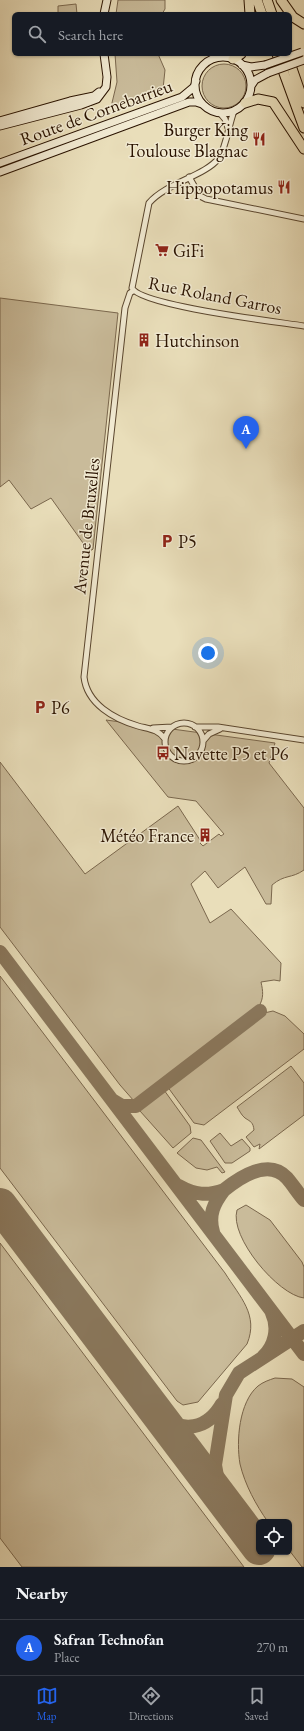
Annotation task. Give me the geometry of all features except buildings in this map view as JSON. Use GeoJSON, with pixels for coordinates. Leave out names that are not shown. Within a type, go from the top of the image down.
{"type":"FeatureCollection","features":[{"type":"Feature","properties":{"kind":"highway"},"geometry":{"type":"LineString","coordinates":[[249,0],[250,12]]}},
{"type":"Feature","properties":{"kind":"highway"},"geometry":{"type":"LineString","coordinates":[[257,0],[261,12]]}},
{"type":"Feature","properties":{"kind":"highway"},"geometry":{"type":"LineString","coordinates":[[267,0],[271,12]]}},
{"type":"Feature","properties":{"kind":"highway"},"geometry":{"type":"LineString","coordinates":[[281,0],[289,12]]}},
{"type":"Feature","properties":{"kind":"highway"},"geometry":{"type":"LineString","coordinates":[[292,16],[304,24]]}},
{"type":"Feature","properties":{"kind":"highway"},"geometry":{"type":"LineString","coordinates":[[278,56],[304,128]]}},
{"type":"Feature","properties":{"kind":"highway"},"geometry":{"type":"LineString","coordinates":[[288,56],[304,103]]}},
{"type":"Feature","properties":{"kind":"highway"},"geometry":{"type":"LineString","coordinates":[[245,103],[258,98],[273,102],[304,149]]}},
{"type":"Feature","properties":{"kind":"main road"},"geometry":{"type":"LineString","coordinates":[[104,12],[107,0]]}},
{"type":"Feature","properties":{"kind":"main road"},"geometry":{"type":"LineString","coordinates":[[292,55],[303,51]]}},
{"type":"Feature","properties":{"kind":"main road"},"geometry":{"type":"LineString","coordinates":[[0,121],[70,101],[94,96],[103,87],[105,69],[104,56]]}},
{"type":"Feature","properties":{"kind":"main road"},"geometry":{"type":"LineString","coordinates":[[242,65],[251,67],[265,66],[290,56]]}},
{"type":"Feature","properties":{"kind":"main road"},"geometry":{"type":"LineString","coordinates":[[222,57],[237,57],[242,65],[250,77],[251,86],[249,96],[245,103],[234,111],[219,112],[202,104],[197,96],[196,81],[200,70],[208,62],[222,57]]}},
{"type":"Feature","properties":{"kind":"main road"},"geometry":{"type":"LineString","coordinates":[[251,86],[256,80],[268,73],[304,60]]}},
{"type":"Feature","properties":{"kind":"main road"},"geometry":{"type":"LineString","coordinates":[[0,126],[94,101],[102,95],[106,87],[108,78],[105,69]]}},
{"type":"Feature","properties":{"kind":"main road","name":"Route de Cornebarrieu"},"geometry":{"type":"LineString","coordinates":[[0,163],[182,97],[194,87],[196,81]]}},
{"type":"Feature","properties":{"kind":"main road","name":"Route de Cornebarrieu"},"geometry":{"type":"LineString","coordinates":[[0,172],[189,102],[202,104]]}},
{"type":"Feature","properties":{"kind":"street","name":"Rue Roland Garros"},"geometry":{"type":"LineString","coordinates":[[234,111],[220,156],[215,162],[158,194],[150,203],[132,285],[133,291],[142,296],[224,315],[304,326]]}},
{"type":"Feature","properties":{"kind":"street"},"geometry":{"type":"LineString","coordinates":[[219,112],[225,119],[228,129]]}},
{"type":"Feature","properties":{"kind":"street"},"geometry":{"type":"LineString","coordinates":[[189,177],[200,196],[206,199],[304,219]]}},
{"type":"Feature","properties":{"kind":"street","name":"Avenue de Bruxelles"},"geometry":{"type":"LineString","coordinates":[[133,291],[128,299],[123,322],[84,677],[88,694],[98,706],[126,721],[150,728]]}},
{"type":"Feature","properties":{"kind":"street"},"geometry":{"type":"LineString","coordinates":[[150,728],[172,727],[183,723],[195,727],[224,729],[304,740]]}},
{"type":"Feature","properties":{"kind":"street"},"geometry":{"type":"LineString","coordinates":[[165,739],[172,727]]}},
{"type":"Feature","properties":{"kind":"street"},"geometry":{"type":"LineString","coordinates":[[195,727],[199,731],[203,742]]}},
{"type":"Feature","properties":{"kind":"street"},"geometry":{"type":"LineString","coordinates":[[150,728],[157,731],[165,739],[167,749],[170,754],[183,761],[193,758],[198,754],[203,742],[209,734],[224,729]]}},
{"type":"Feature","properties":{"kind":"shaded area"},"geometry":{"type":"Polygon","coordinates":[[[118,0],[165,0],[165,9],[163,12],[116,12],[118,0]]]}},
{"type":"Feature","properties":{"kind":"shaded area"},"geometry":{"type":"Polygon","coordinates":[[[76,4],[77,12],[58,12],[58,6],[76,4]]]}},
{"type":"Feature","properties":{"kind":"shaded area"},"geometry":{"type":"Polygon","coordinates":[[[115,56],[159,56],[165,70],[163,89],[111,107],[117,82],[115,56]]]}},
{"type":"Feature","properties":{"kind":"shaded area"},"geometry":{"type":"Polygon","coordinates":[[[220,64],[228,64],[233,65],[240,70],[245,77],[245,95],[240,102],[233,107],[220,108],[212,105],[205,98],[202,90],[202,82],[205,74],[212,67],[220,64]]]}},
{"type":"Feature","properties":{"kind":"shaded area"},"geometry":{"type":"Polygon","coordinates":[[[0,298],[118,313],[92,550],[88,550],[51,498],[31,509],[9,480],[0,487],[0,298]]]}},
{"type":"Feature","properties":{"kind":"shaded area"},"geometry":{"type":"Polygon","coordinates":[[[106,720],[275,743],[269,763],[304,808],[304,870],[295,875],[281,879],[272,885],[271,904],[266,904],[245,867],[218,888],[205,871],[191,884],[210,923],[231,909],[281,963],[280,981],[274,980],[261,982],[263,994],[259,1006],[139,1099],[134,1101],[120,1085],[0,927],[0,762],[85,874],[178,806],[200,840],[204,839],[200,843],[203,846],[219,834],[221,836],[224,834],[196,801],[168,797],[106,720]]]}},
{"type":"Feature","properties":{"kind":"shaded area"},"geometry":{"type":"Polygon","coordinates":[[[0,976],[225,1273],[242,1298],[251,1324],[247,1344],[198,1402],[183,1405],[177,1401],[0,1168],[0,976]]]}},
{"type":"Feature","properties":{"kind":"shaded area"},"geometry":{"type":"Polygon","coordinates":[[[273,1011],[285,1016],[304,1034],[304,1049],[204,1125],[194,1123],[167,1086],[264,1013],[273,1011]]]}},
{"type":"Feature","properties":{"kind":"shaded area"},"geometry":{"type":"Polygon","coordinates":[[[291,1066],[304,1083],[304,1115],[259,1149],[260,1144],[254,1147],[246,1137],[254,1130],[253,1125],[243,1116],[237,1107],[291,1066]]]}},
{"type":"Feature","properties":{"kind":"shaded area"},"geometry":{"type":"Polygon","coordinates":[[[164,1090],[190,1126],[191,1133],[173,1148],[140,1111],[146,1103],[164,1090]]]}},
{"type":"Feature","properties":{"kind":"shaded area"},"geometry":{"type":"Polygon","coordinates":[[[220,1133],[231,1146],[242,1139],[250,1148],[250,1151],[232,1163],[225,1163],[210,1141],[220,1133]]]}},
{"type":"Feature","properties":{"kind":"shaded area"},"geometry":{"type":"Polygon","coordinates":[[[193,1138],[201,1140],[225,1172],[222,1173],[217,1167],[207,1170],[196,1168],[177,1153],[193,1138]]]}},
{"type":"Feature","properties":{"kind":"shaded area"},"geometry":{"type":"Polygon","coordinates":[[[246,1205],[270,1220],[302,1262],[304,1267],[304,1298],[281,1287],[269,1276],[248,1249],[240,1235],[237,1221],[237,1210],[246,1205]]]}},
{"type":"Feature","properties":{"kind":"shaded area"},"geometry":{"type":"Polygon","coordinates":[[[0,1243],[244,1567],[22,1567],[0,1538],[0,1243]]]}},
{"type":"Feature","properties":{"kind":"shaded area"},"geometry":{"type":"Polygon","coordinates":[[[275,1378],[292,1379],[304,1387],[304,1567],[302,1567],[292,1554],[292,1519],[266,1519],[251,1494],[240,1464],[238,1444],[240,1422],[252,1393],[264,1382],[275,1378]]]}},
{"type":"Feature","properties":{"kind":"taxiway"},"geometry":{"type":"LineString","coordinates":[[0,952],[304,1354]]}},
{"type":"Feature","properties":{"kind":"taxiway"},"geometry":{"type":"LineString","coordinates":[[112,1100],[122,1106],[136,1106],[260,1011]]}},
{"type":"Feature","properties":{"kind":"taxiway"},"geometry":{"type":"LineString","coordinates":[[224,1190],[246,1175],[263,1170],[272,1170],[280,1172],[287,1178],[304,1200]]}},
{"type":"Feature","properties":{"kind":"taxiway"},"geometry":{"type":"LineString","coordinates":[[179,1186],[201,1194],[224,1190],[217,1200],[213,1210],[211,1220],[213,1232]]}},
{"type":"Feature","properties":{"kind":"taxiway"},"geometry":{"type":"LineString","coordinates":[[263,1357],[270,1348],[275,1336],[275,1325],[272,1313]]}},
{"type":"Feature","properties":{"kind":"taxiway"},"geometry":{"type":"LineString","coordinates":[[234,1515],[223,1497],[218,1482],[215,1465],[226,1395],[239,1373],[304,1331]]}},
{"type":"Feature","properties":{"kind":"taxiway"},"geometry":{"type":"LineString","coordinates":[[160,1416],[177,1425],[186,1427],[194,1426],[202,1424],[209,1419],[216,1413],[222,1404]]}},
{"type":"Feature","properties":{"kind":"runway"},"geometry":{"type":"LineString","coordinates":[[0,1205],[256,1544]]}},
{"type":"Feature","properties":{"kind":"place","name":"Burger King Toulouse Blagnac"},"geometry":{"type":"Point","coordinates":[259,139]}},
{"type":"Feature","properties":{"kind":"place","name":"Hippopotamus"},"geometry":{"type":"Point","coordinates":[284,187]}},
{"type":"Feature","properties":{"kind":"place","name":"GiFi"},"geometry":{"type":"Point","coordinates":[162,250]}},
{"type":"Feature","properties":{"kind":"place","name":"Hutchinson"},"geometry":{"type":"Point","coordinates":[144,340]}},
{"type":"Feature","properties":{"kind":"place","name":"Safran Technofan"},"geometry":{"type":"Point","coordinates":[246,449]}},
{"type":"Feature","properties":{"kind":"place","name":"P5"},"geometry":{"type":"Point","coordinates":[167,541]}},
{"type":"Feature","properties":{"kind":"place","name":"P6"},"geometry":{"type":"Point","coordinates":[40,707]}},
{"type":"Feature","properties":{"kind":"place","name":"Navette P5 et P6"},"geometry":{"type":"Point","coordinates":[163,753]}},
{"type":"Feature","properties":{"kind":"place","name":"Météo France"},"geometry":{"type":"Point","coordinates":[205,835]}}]}
